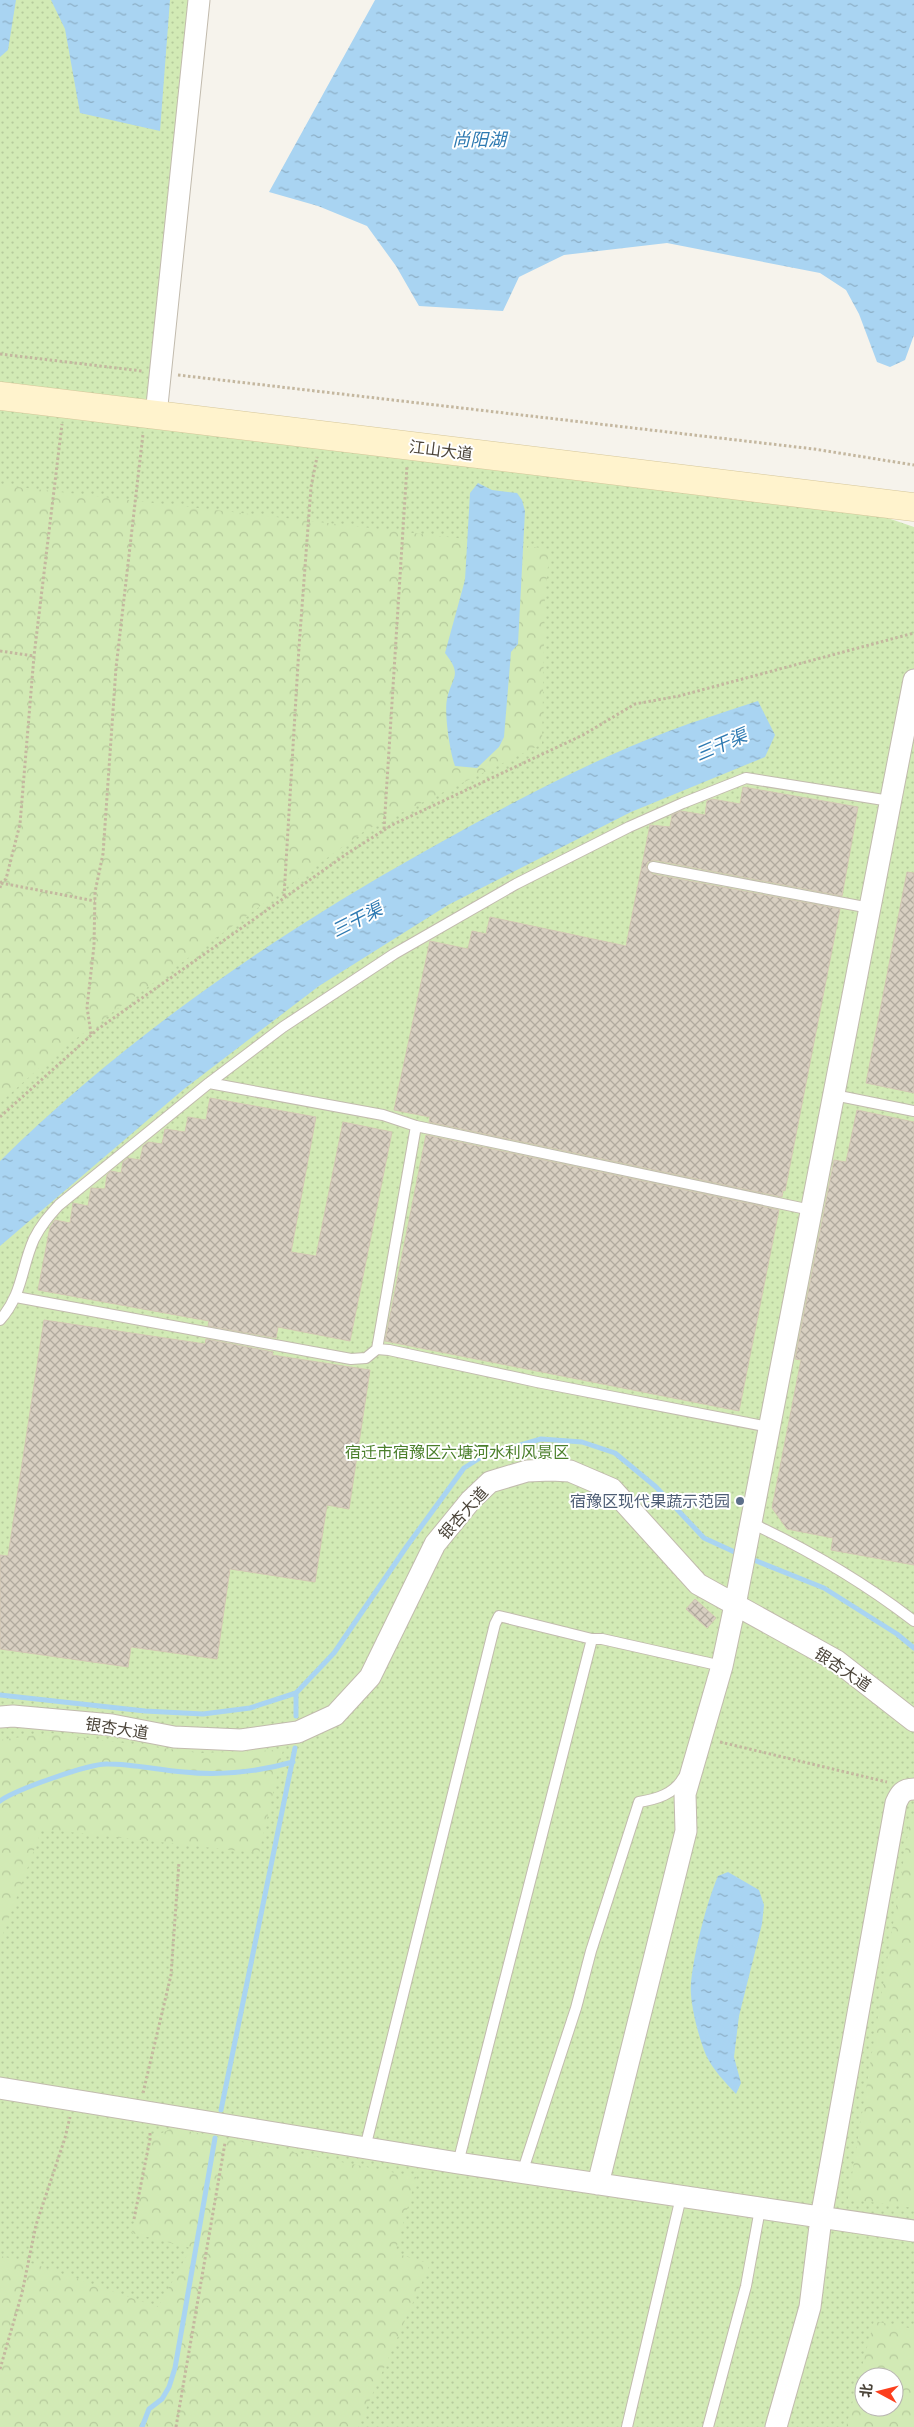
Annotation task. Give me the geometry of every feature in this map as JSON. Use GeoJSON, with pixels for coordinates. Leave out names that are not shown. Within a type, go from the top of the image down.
{"type":"FeatureCollection","features":[{"type":"Feature","properties":{"kind":"main road","name":"江山大道"},"geometry":{"type":"LineString","coordinates":[[0,396],[65,404],[150,420],[882,505],[914,507]]}},
{"type":"Feature","properties":{"kind":"main road","name":"江山大道"},"geometry":{"type":"LineString","coordinates":[[882,505],[914,512]]}},
{"type":"Feature","properties":{"kind":"street"},"geometry":{"type":"LineString","coordinates":[[150,420],[161,373],[199,0]]}},
{"type":"Feature","properties":{"kind":"street"},"geometry":{"type":"LineString","coordinates":[[598,2184],[686,1831],[685,1794],[722,1666],[736,1600],[914,680]]}},
{"type":"Feature","properties":{"kind":"street","name":"银杏大道"},"geometry":{"type":"LineString","coordinates":[[0,1717],[13,1716],[112,1725],[174,1737],[241,1740],[298,1732],[335,1715],[370,1677],[435,1544],[452,1520],[490,1482],[527,1471],[570,1471],[612,1490],[698,1584],[736,1600],[837,1661],[914,1721]]}},
{"type":"Feature","properties":{"kind":"street"},"geometry":{"type":"LineString","coordinates":[[776,2427],[810,2307],[820,2218],[896,1803],[901,1792],[908,1789],[904,1786]]}},
{"type":"Feature","properties":{"kind":"street"},"geometry":{"type":"LineString","coordinates":[[0,2088],[458,2163],[914,2231]]}},
{"type":"Feature","properties":{"kind":"lane"},"geometry":{"type":"LineString","coordinates":[[0,1320],[11,1307],[16,1297],[34,1240],[44,1221],[60,1205],[209,1083],[283,1028],[394,954],[516,884],[683,803],[746,778],[890,802]]}},
{"type":"Feature","properties":{"kind":"lane"},"geometry":{"type":"LineString","coordinates":[[653,867],[870,908]]}},
{"type":"Feature","properties":{"kind":"lane"},"geometry":{"type":"LineString","coordinates":[[209,1083],[383,1115],[416,1126],[811,1210]]}},
{"type":"Feature","properties":{"kind":"lane"},"geometry":{"type":"LineString","coordinates":[[834,1095],[914,1111]]}},
{"type":"Feature","properties":{"kind":"lane"},"geometry":{"type":"LineString","coordinates":[[16,1297],[351,1359],[366,1358],[377,1349],[416,1126]]}},
{"type":"Feature","properties":{"kind":"lane"},"geometry":{"type":"LineString","coordinates":[[377,1349],[769,1427]]}},
{"type":"Feature","properties":{"kind":"lane"},"geometry":{"type":"LineString","coordinates":[[749,1532],[793,1542],[838,1568],[914,1621]]}},
{"type":"Feature","properties":{"kind":"lane"},"geometry":{"type":"LineString","coordinates":[[365,2148],[495,1624],[499,1616],[592,1640],[602,1639],[722,1666]]}},
{"type":"Feature","properties":{"kind":"lane"},"geometry":{"type":"LineString","coordinates":[[458,2163],[592,1640]]}},
{"type":"Feature","properties":{"kind":"lane"},"geometry":{"type":"LineString","coordinates":[[522,2173],[576,2008],[591,1951],[639,1802],[658,1799],[679,1787],[700,1746]]}},
{"type":"Feature","properties":{"kind":"lane"},"geometry":{"type":"LineString","coordinates":[[627,2427],[681,2197]]}},
{"type":"Feature","properties":{"kind":"lane"},"geometry":{"type":"LineString","coordinates":[[708,2427],[746,2286],[760,2208]]}},
{"type":"Feature","properties":{"kind":"path"},"geometry":{"type":"LineString","coordinates":[[0,354],[814,449],[914,465]]}},
{"type":"Feature","properties":{"kind":"path"},"geometry":{"type":"LineString","coordinates":[[0,883],[6,879],[20,824],[34,656],[65,404]]}},
{"type":"Feature","properties":{"kind":"path"},"geometry":{"type":"LineString","coordinates":[[91,1034],[87,1007],[94,946],[95,901],[103,854],[116,668],[150,420]]}},
{"type":"Feature","properties":{"kind":"path"},"geometry":{"type":"LineString","coordinates":[[284,897],[298,648],[311,487],[319,449]]}},
{"type":"Feature","properties":{"kind":"path"},"geometry":{"type":"LineString","coordinates":[[384,830],[407,460]]}},
{"type":"Feature","properties":{"kind":"path"},"geometry":{"type":"LineString","coordinates":[[0,1117],[91,1034],[284,897],[384,830],[583,735],[635,704],[678,696],[914,633]]}},
{"type":"Feature","properties":{"kind":"path"},"geometry":{"type":"LineString","coordinates":[[0,651],[34,656]]}},
{"type":"Feature","properties":{"kind":"path"},"geometry":{"type":"LineString","coordinates":[[0,883],[95,901]]}},
{"type":"Feature","properties":{"kind":"path"},"geometry":{"type":"LineString","coordinates":[[0,883],[0,888]]}},
{"type":"Feature","properties":{"kind":"path"},"geometry":{"type":"LineString","coordinates":[[700,1746],[743,1746],[904,1786]]}},
{"type":"Feature","properties":{"kind":"path"},"geometry":{"type":"LineString","coordinates":[[134,2219],[150,2139],[144,2112],[152,2050],[171,1975],[179,1862]]}},
{"type":"Feature","properties":{"kind":"path"},"geometry":{"type":"LineString","coordinates":[[0,2369],[22,2293],[36,2225],[65,2138],[73,2100]]}},
{"type":"Feature","properties":{"kind":"path"},"geometry":{"type":"LineString","coordinates":[[176,2427],[228,2126]]}},
{"type":"Feature","properties":{"kind":"green space","name":"宿迁市宿豫区六塘河水利风景区"},"geometry":{"type":"Polygon","coordinates":[[[0,0],[206,0],[158,426],[882,516],[914,527],[914,2427],[0,2427],[0,0]]]}},
{"type":"Feature","properties":{"kind":"green space"},"geometry":{"type":"Polygon","coordinates":[[[0,485],[550,549],[545,593],[542,744],[366,830],[56,1053],[0,1103],[0,485]]]}},
{"type":"Feature","properties":{"kind":"green space"},"geometry":{"type":"Polygon","coordinates":[[[50,1733],[199,1753],[283,1750],[259,1853],[42,1829],[0,1942],[0,1740],[50,1733]]]}},
{"type":"Feature","properties":{"kind":"green space"},"geometry":{"type":"Polygon","coordinates":[[[911,1815],[914,1816],[914,2208],[848,2199],[911,1815]]]}},
{"type":"Feature","properties":{"kind":"green space"},"geometry":{"type":"Polygon","coordinates":[[[172,2128],[416,2177],[395,2253],[430,2264],[358,2427],[0,2427],[0,2256],[28,2262],[158,2307],[191,2248],[132,2233],[150,2139],[172,2128]]]}},
{"type":"Feature","properties":{"kind":"green space"},"geometry":{"type":"Polygon","coordinates":[[[874,2321],[914,2329],[914,2427],[846,2427],[854,2397],[854,2417],[904,2417],[904,2367],[862,2367],[874,2321]]]}},
{"type":"Feature","properties":{"kind":"water"},"geometry":{"type":"Polygon","coordinates":[[[0,0],[16,0],[8,50],[0,57],[0,0]]]}},
{"type":"Feature","properties":{"kind":"water"},"geometry":{"type":"Polygon","coordinates":[[[51,0],[170,0],[160,131],[80,113],[65,29],[51,0]]]}},
{"type":"Feature","properties":{"kind":"water","name":"尚阳湖"},"geometry":{"type":"Polygon","coordinates":[[[375,0],[914,0],[914,335],[905,360],[890,367],[877,362],[859,314],[846,290],[820,273],[667,243],[564,255],[519,277],[503,311],[419,306],[396,266],[367,226],[318,206],[269,192],[375,0]]]}},
{"type":"Feature","properties":{"kind":"water"},"geometry":{"type":"Polygon","coordinates":[[[478,483],[492,490],[517,493],[522,500],[525,511],[518,644],[511,652],[504,737],[499,747],[477,768],[455,766],[453,760],[446,706],[455,672],[445,653],[465,580],[470,493],[478,483]]]}},
{"type":"Feature","properties":{"kind":"water","name":"三干渠"},"geometry":{"type":"Polygon","coordinates":[[[758,701],[775,735],[765,757],[631,812],[448,905],[319,986],[184,1089],[0,1246],[0,1161],[98,1072],[203,991],[313,917],[516,801],[638,743],[758,701]]]}},
{"type":"Feature","properties":{"kind":"water"},"geometry":{"type":"Polygon","coordinates":[[[728,1872],[759,1890],[764,1905],[762,1924],[739,2016],[734,2057],[741,2083],[736,2094],[716,2071],[706,2055],[695,2020],[691,1991],[695,1958],[709,1900],[718,1876],[728,1872]]]}},
{"type":"Feature","properties":{"kind":"building"},"geometry":{"type":"Polygon","coordinates":[[[743,787],[858,807],[842,896],[654,860],[648,862],[646,866],[652,874],[840,909],[785,1191],[783,1190],[782,1197],[429,1122],[430,1117],[394,1110],[430,941],[468,949],[472,931],[486,934],[490,917],[626,946],[650,825],[670,827],[672,815],[681,811],[705,815],[707,801],[712,799],[740,804],[743,787]]]}},
{"type":"Feature","properties":{"kind":"building"},"geometry":{"type":"Polygon","coordinates":[[[907,872],[914,873],[914,1093],[866,1083],[907,872]]]}},
{"type":"Feature","properties":{"kind":"building"},"geometry":{"type":"Polygon","coordinates":[[[210,1098],[316,1117],[291,1252],[316,1256],[343,1122],[392,1132],[350,1341],[278,1327],[276,1338],[208,1326],[209,1321],[38,1290],[50,1227],[55,1220],[70,1223],[73,1203],[88,1206],[91,1188],[105,1189],[107,1175],[111,1171],[121,1173],[123,1162],[128,1158],[140,1160],[143,1146],[148,1142],[162,1144],[165,1129],[185,1132],[188,1117],[206,1120],[210,1098]]]}},
{"type":"Feature","properties":{"kind":"building"},"geometry":{"type":"Polygon","coordinates":[[[857,1110],[914,1122],[914,1565],[831,1550],[833,1538],[787,1529],[772,1508],[801,1360],[795,1359],[834,1160],[846,1162],[857,1110]]]}},
{"type":"Feature","properties":{"kind":"building"},"geometry":{"type":"Polygon","coordinates":[[[426,1135],[779,1210],[739,1411],[385,1341],[426,1135]]]}},
{"type":"Feature","properties":{"kind":"building"},"geometry":{"type":"Polygon","coordinates":[[[44,1320],[205,1344],[206,1339],[273,1352],[272,1355],[370,1370],[349,1509],[327,1505],[315,1582],[230,1569],[217,1659],[131,1647],[128,1667],[0,1649],[0,1555],[8,1556],[44,1320]]]}},
{"type":"Feature","properties":{"kind":"building"},"geometry":{"type":"Polygon","coordinates":[[[695,1599],[716,1618],[707,1628],[686,1609],[695,1599]]]}},
{"type":"Feature","properties":{"kind":"waterway"},"geometry":{"type":"LineString","coordinates":[[0,1695],[145,1711],[203,1714],[250,1708],[296,1693],[334,1653],[407,1546],[464,1468],[483,1456],[541,1439],[582,1442],[615,1453],[656,1487],[704,1538],[739,1554]]}},
{"type":"Feature","properties":{"kind":"waterway"},"geometry":{"type":"LineString","coordinates":[[749,1558],[824,1588],[897,1634],[914,1648]]}},
{"type":"Feature","properties":{"kind":"waterway"},"geometry":{"type":"LineString","coordinates":[[296,1693],[296,1716]]}},
{"type":"Feature","properties":{"kind":"waterway"},"geometry":{"type":"LineString","coordinates":[[221,2110],[295,1748]]}},
{"type":"Feature","properties":{"kind":"waterway"},"geometry":{"type":"LineString","coordinates":[[0,1801],[21,1790],[53,1778],[99,1765],[127,1765],[212,1774],[252,1771],[293,1762]]}},
{"type":"Feature","properties":{"kind":"waterway"},"geometry":{"type":"LineString","coordinates":[[142,2427],[149,2409],[162,2399],[169,2387],[175,2368],[215,2138]]}},
{"type":"Feature","properties":{"kind":"place","name":"宿豫区现代果蔬示范园"},"geometry":{"type":"Point","coordinates":[740,1501]}}]}
